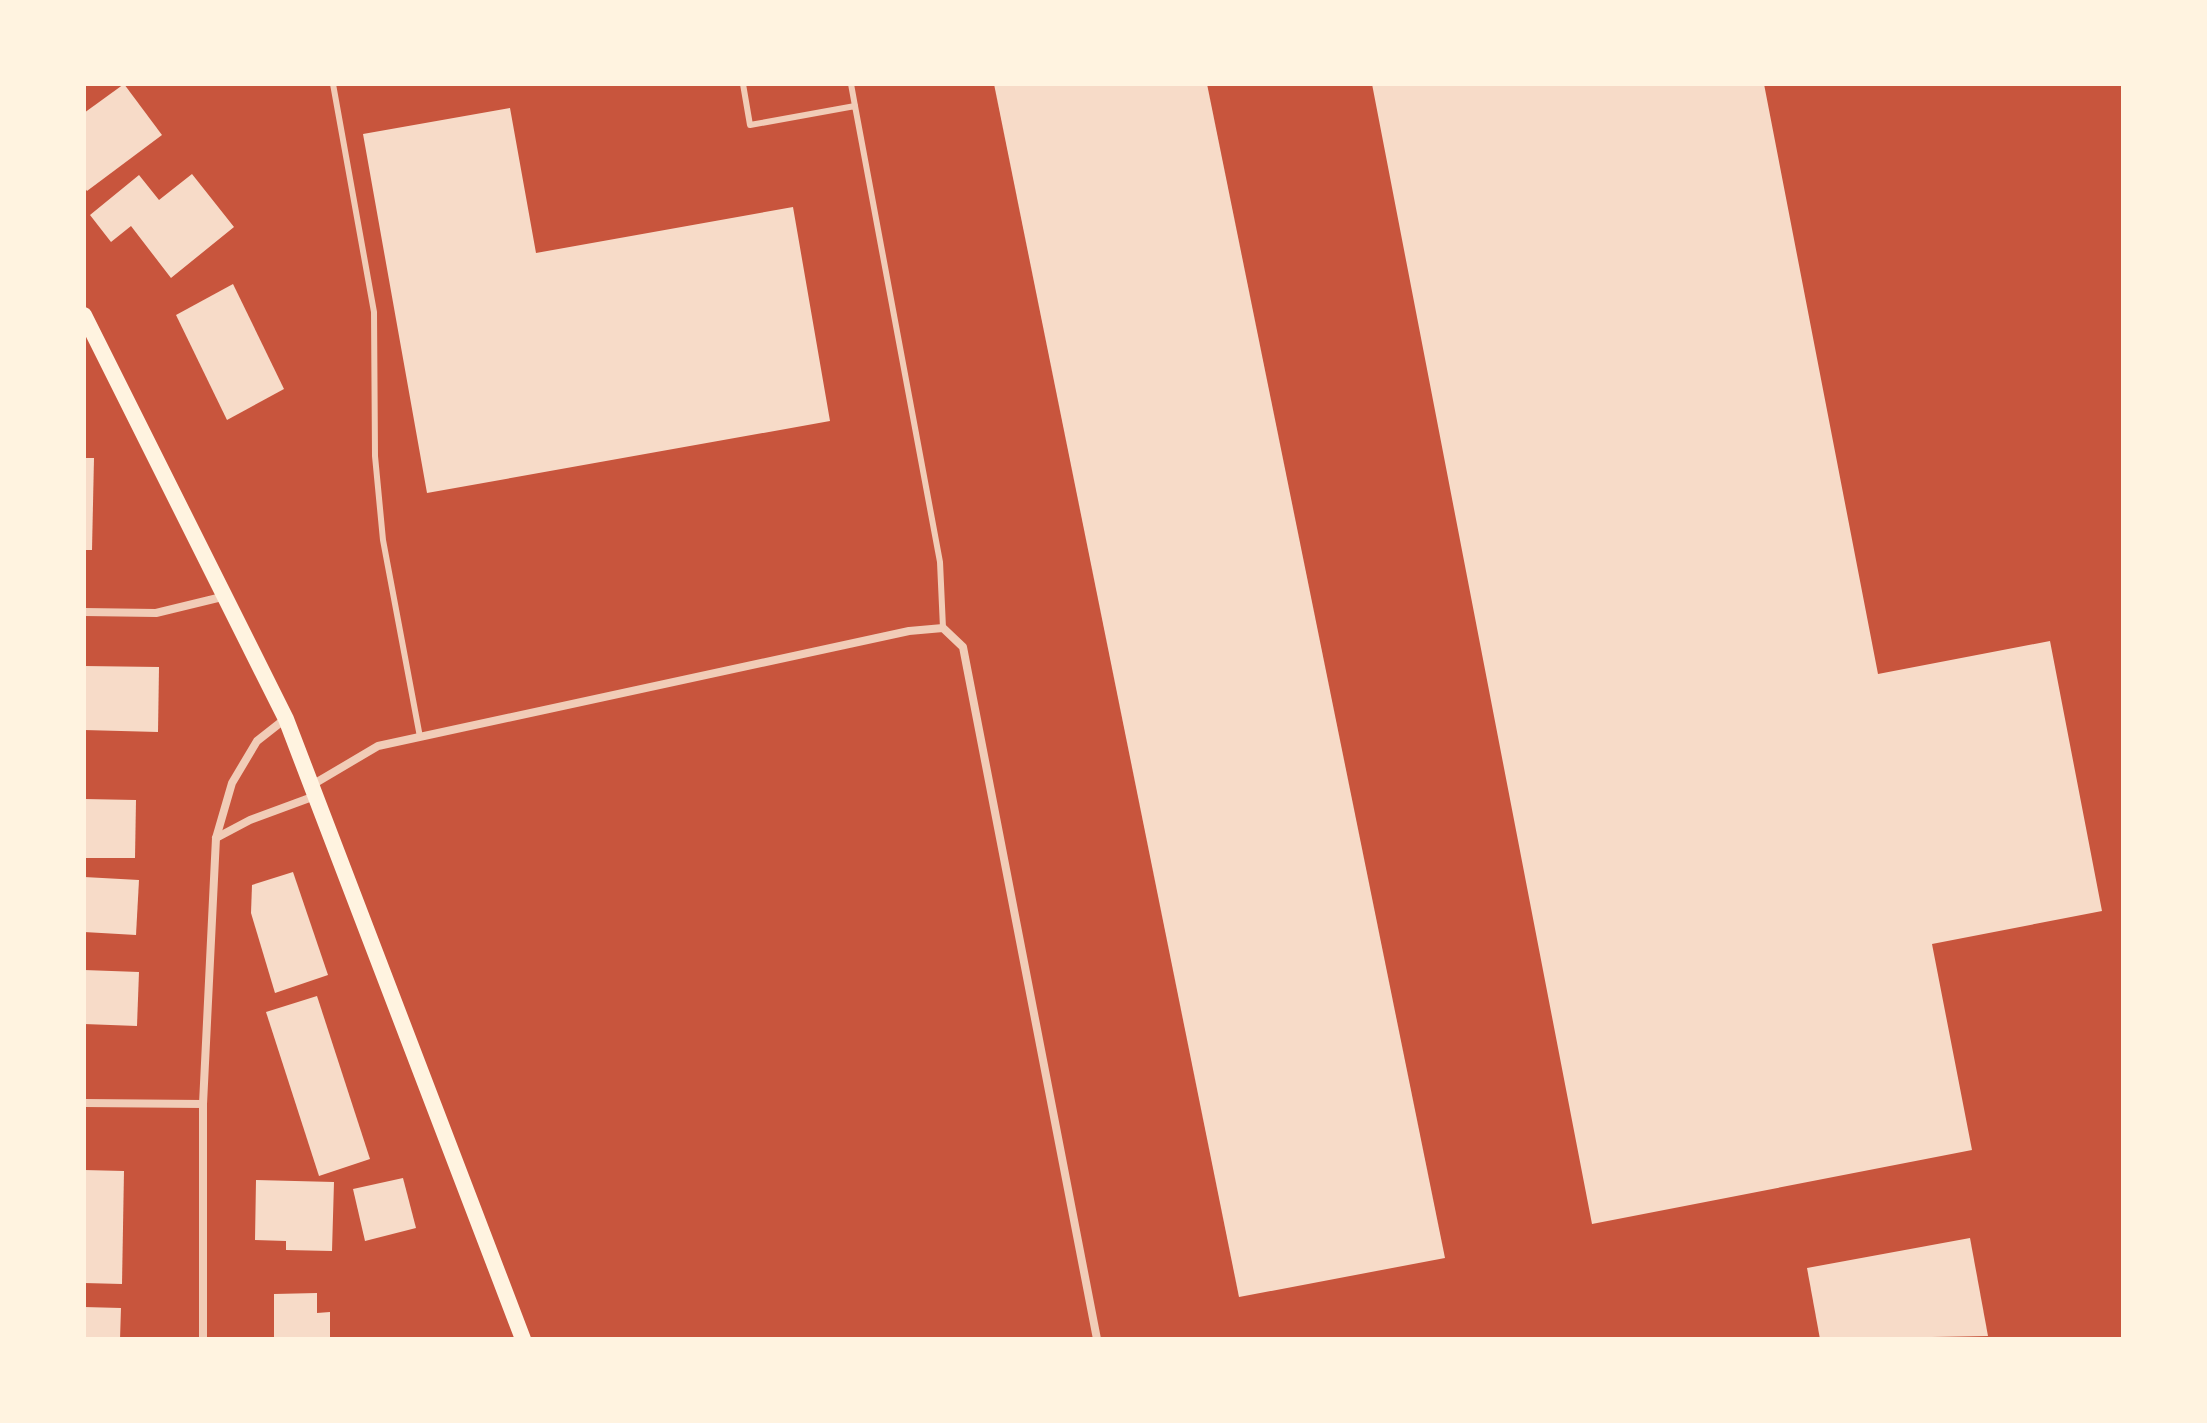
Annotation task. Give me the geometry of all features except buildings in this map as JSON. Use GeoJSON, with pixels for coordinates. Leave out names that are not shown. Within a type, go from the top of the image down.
{"type":"FeatureCollection","features":[{"type":"Feature","properties":{"kind":"main road"},"geometry":{"type":"LineString","coordinates":[[84,315],[286,719],[523,1339]]}},
{"type":"Feature","properties":{"kind":"street"},"geometry":{"type":"LineString","coordinates":[[84,612],[156,613],[226,596]]}},
{"type":"Feature","properties":{"kind":"street"},"geometry":{"type":"LineString","coordinates":[[216,838],[314,790],[378,746],[909,631],[943,628],[963,647],[1097,1339]]}},
{"type":"Feature","properties":{"kind":"street"},"geometry":{"type":"LineString","coordinates":[[203,1339],[203,1104],[216,838],[232,783],[257,741],[286,719]]}},
{"type":"Feature","properties":{"kind":"street"},"geometry":{"type":"LineString","coordinates":[[84,1103],[203,1104]]}},
{"type":"Feature","properties":{"kind":"lane"},"geometry":{"type":"LineString","coordinates":[[333,84],[374,312],[375,456],[383,540],[420,737]]}},
{"type":"Feature","properties":{"kind":"lane"},"geometry":{"type":"LineString","coordinates":[[743,84],[750,125],[855,106]]}},
{"type":"Feature","properties":{"kind":"lane"},"geometry":{"type":"LineString","coordinates":[[851,84],[940,562],[943,628]]}}]}
